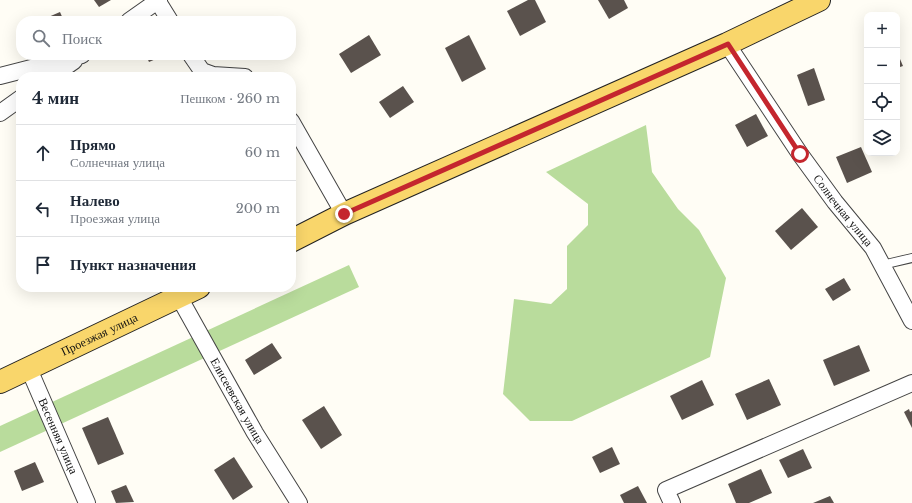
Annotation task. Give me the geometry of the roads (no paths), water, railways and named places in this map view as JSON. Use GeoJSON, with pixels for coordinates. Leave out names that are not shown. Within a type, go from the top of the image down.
{"type":"FeatureCollection","features":[{"type":"Feature","properties":{"kind":"main road"},"geometry":{"type":"LineString","coordinates":[[296,238],[344,214],[728,44],[819,0]]}},
{"type":"Feature","properties":{"kind":"main road","name":"Проезжая улица"},"geometry":{"type":"LineString","coordinates":[[0,382],[189,292]]}},
{"type":"Feature","properties":{"kind":"street"},"geometry":{"type":"LineString","coordinates":[[136,16],[158,0],[167,16]]}},
{"type":"Feature","properties":{"kind":"street","name":"Солнечная улица"},"geometry":{"type":"LineString","coordinates":[[728,44],[800,154],[835,202],[873,248],[912,321]]}},
{"type":"Feature","properties":{"kind":"street"},"geometry":{"type":"LineString","coordinates":[[0,76],[62,60]]}},
{"type":"Feature","properties":{"kind":"street"},"geometry":{"type":"LineString","coordinates":[[58,72],[75,60]]}},
{"type":"Feature","properties":{"kind":"street"},"geometry":{"type":"LineString","coordinates":[[194,60],[202,71],[205,72]]}},
{"type":"Feature","properties":{"kind":"street"},"geometry":{"type":"LineString","coordinates":[[0,113],[16,102]]}},
{"type":"Feature","properties":{"kind":"street"},"geometry":{"type":"LineString","coordinates":[[296,130],[344,214]]}},
{"type":"Feature","properties":{"kind":"street","name":"Елисеевская улица"},"geometry":{"type":"LineString","coordinates":[[179,297],[255,433],[299,503]]}},
{"type":"Feature","properties":{"kind":"street","name":"Весенняя улица"},"geometry":{"type":"LineString","coordinates":[[28,369],[86,503]]}},
{"type":"Feature","properties":{"kind":"street"},"geometry":{"type":"LineString","coordinates":[[672,503],[666,490],[912,383]]}},
{"type":"Feature","properties":{"kind":"lane"},"geometry":{"type":"LineString","coordinates":[[882,265],[912,258]]}}]}
